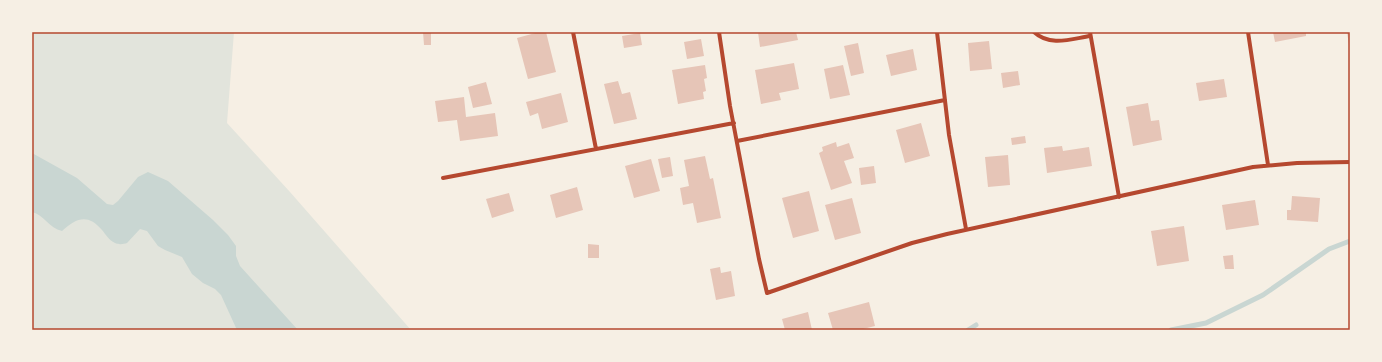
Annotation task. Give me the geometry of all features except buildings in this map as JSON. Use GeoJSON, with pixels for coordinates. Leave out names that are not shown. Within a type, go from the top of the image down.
{"type":"FeatureCollection","features":[{"type":"Feature","properties":{"kind":"street"},"geometry":{"type":"LineString","coordinates":[[573,32],[596,149]]}},
{"type":"Feature","properties":{"kind":"street"},"geometry":{"type":"LineString","coordinates":[[719,32],[737,140],[759,259],[767,293],[912,243],[966,229],[1268,165],[1350,162]]}},
{"type":"Feature","properties":{"kind":"street"},"geometry":{"type":"LineString","coordinates":[[937,32],[952,155],[966,229]]}},
{"type":"Feature","properties":{"kind":"street"},"geometry":{"type":"LineString","coordinates":[[1034,32],[1041,38],[1051,41],[1059,41],[1090,34],[1119,197]]}},
{"type":"Feature","properties":{"kind":"street"},"geometry":{"type":"LineString","coordinates":[[1248,32],[1268,165]]}},
{"type":"Feature","properties":{"kind":"street"},"geometry":{"type":"LineString","coordinates":[[737,140],[945,100]]}},
{"type":"Feature","properties":{"kind":"street"},"geometry":{"type":"LineString","coordinates":[[443,178],[734,123]]}},
{"type":"Feature","properties":{"kind":"shaded area"},"geometry":{"type":"Polygon","coordinates":[[[32,32],[234,32],[227,123],[290,192],[411,330],[32,330],[32,32]]]}},
{"type":"Feature","properties":{"kind":"shaded area"},"geometry":{"type":"Polygon","coordinates":[[[32,153],[77,178],[107,204],[113,205],[138,177],[148,172],[168,181],[228,235],[236,246],[236,256],[240,266],[298,330],[237,330],[221,295],[215,289],[203,283],[192,274],[182,257],[158,246],[147,231],[140,229],[127,243],[120,244],[111,240],[97,225],[87,219],[77,220],[62,231],[57,229],[32,212],[32,153]]]}},
{"type":"Feature","properties":{"kind":"waterway"},"geometry":{"type":"LineString","coordinates":[[1171,330],[1206,323],[1263,295],[1329,249],[1350,241]]}},
{"type":"Feature","properties":{"kind":"waterway"},"geometry":{"type":"LineString","coordinates":[[968,330],[976,325]]}}]}
